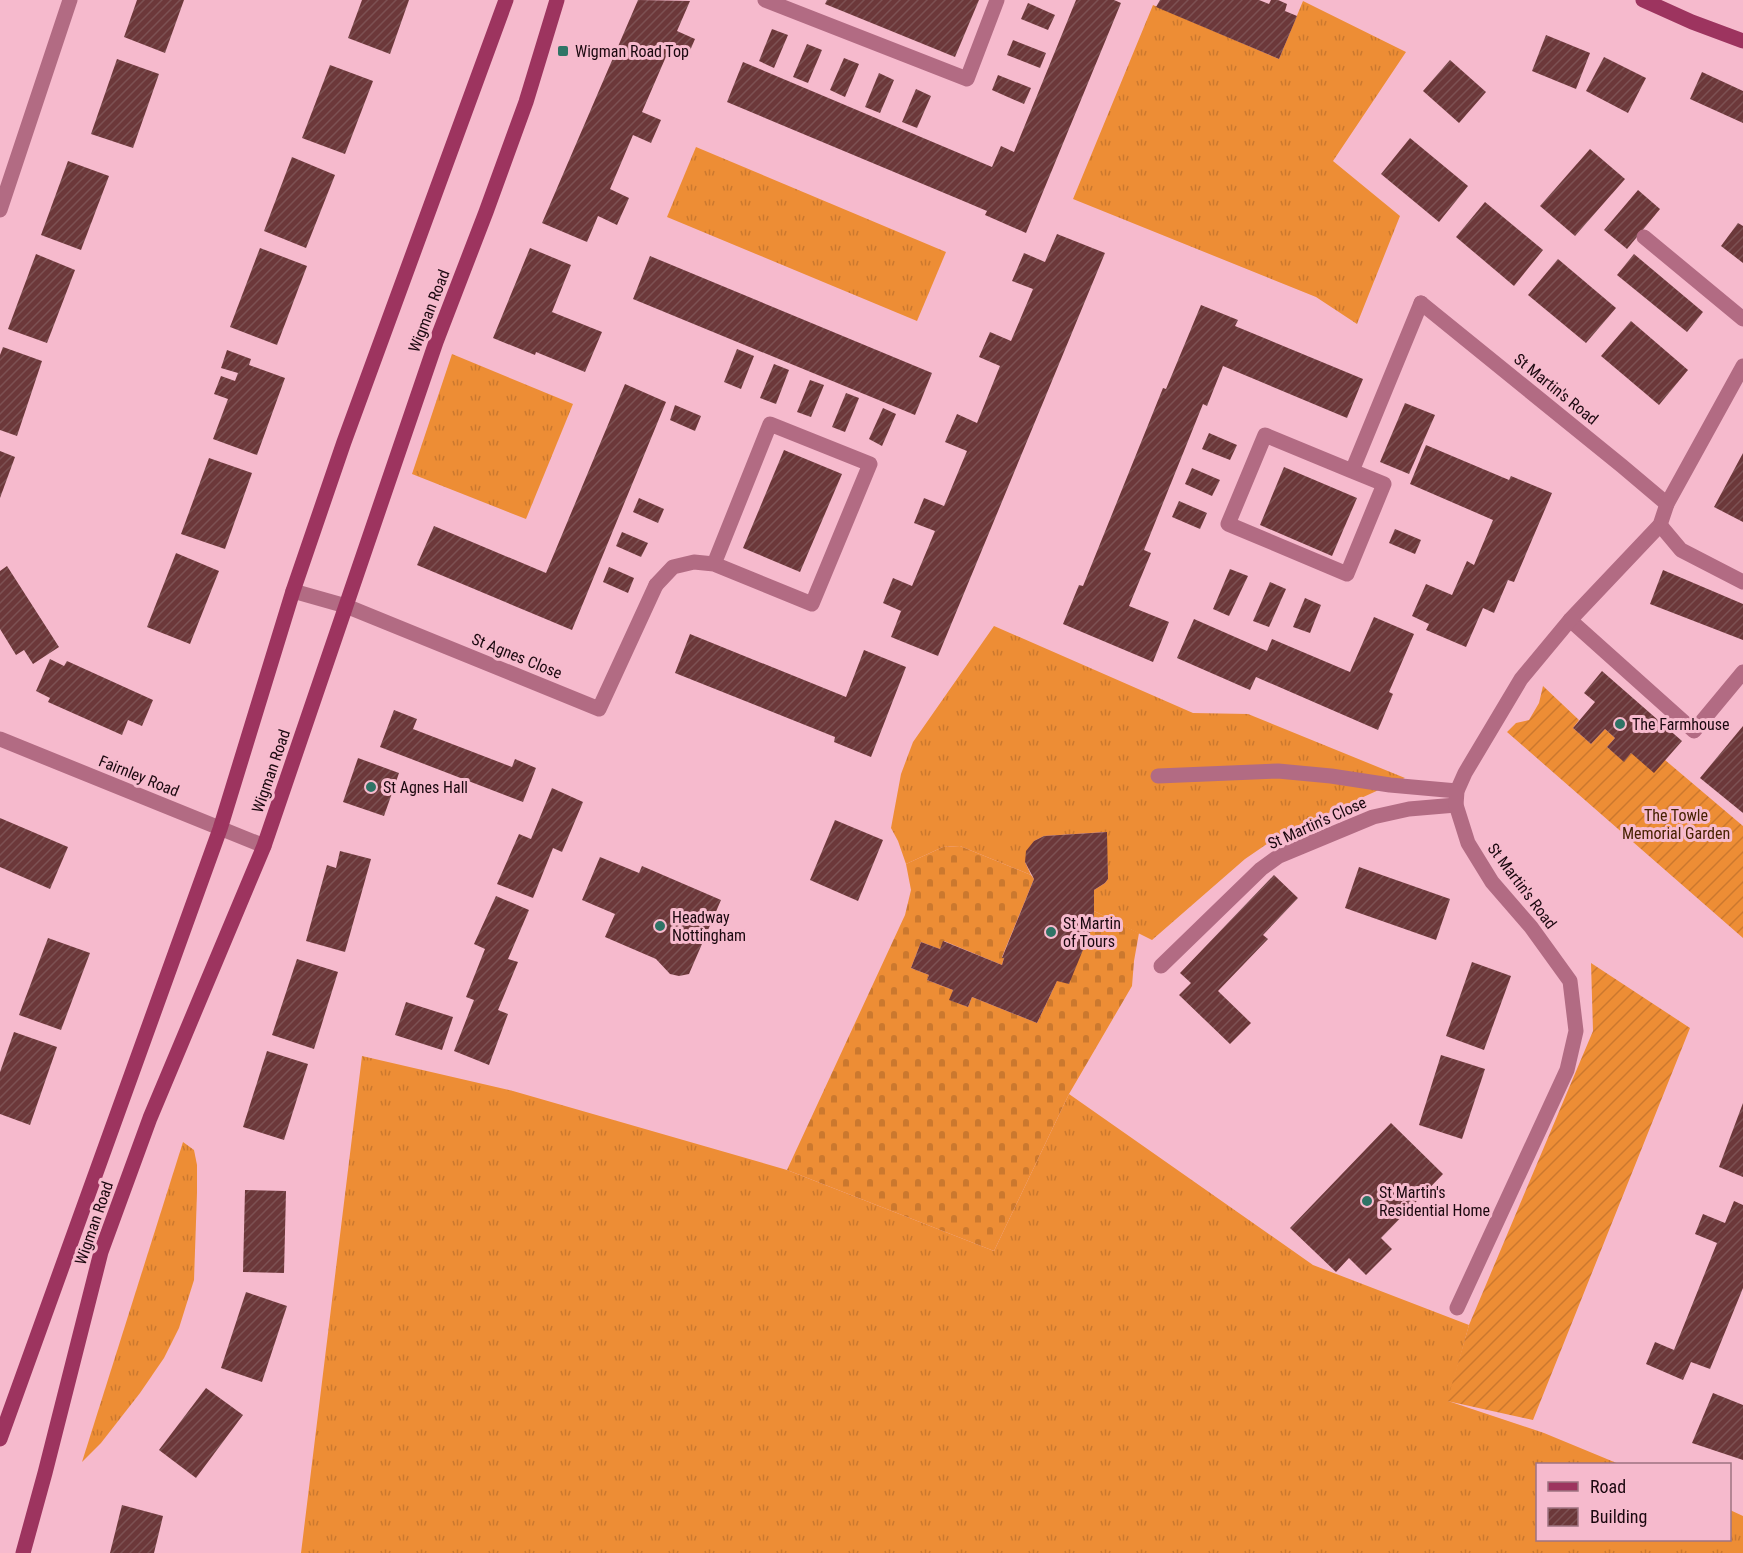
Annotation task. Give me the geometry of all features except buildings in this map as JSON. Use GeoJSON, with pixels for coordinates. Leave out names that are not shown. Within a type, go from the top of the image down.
{"type":"FeatureCollection","features":[{"type":"Feature","properties":{"kind":"street"},"geometry":{"type":"LineString","coordinates":[[0,210],[70,0]]}},
{"type":"Feature","properties":{"kind":"street","name":"Wigman Road"},"geometry":{"type":"LineString","coordinates":[[0,1439],[220,829],[293,591],[344,442],[506,0]]}},
{"type":"Feature","properties":{"kind":"street","name":"Wigman Road"},"geometry":{"type":"LineString","coordinates":[[23,1553],[100,1252],[150,1118],[264,846],[436,342],[526,102],[558,0]]}},
{"type":"Feature","properties":{"kind":"street"},"geometry":{"type":"LineString","coordinates":[[765,0],[800,6],[967,80],[998,0]]}},
{"type":"Feature","properties":{"kind":"street"},"geometry":{"type":"LineString","coordinates":[[1643,0],[1743,41]]}},
{"type":"Feature","properties":{"kind":"street"},"geometry":{"type":"LineString","coordinates":[[1644,237],[1743,319]]}},
{"type":"Feature","properties":{"kind":"street","name":"St Martin's Road"},"geometry":{"type":"LineString","coordinates":[[1352,471],[1421,303],[1613,458],[1666,504]]}},
{"type":"Feature","properties":{"kind":"street"},"geometry":{"type":"LineString","coordinates":[[1158,776],[1278,771],[1331,776],[1456,798],[1465,773],[1521,679],[1570,620],[1660,525],[1666,504],[1743,366]]}},
{"type":"Feature","properties":{"kind":"street"},"geometry":{"type":"LineString","coordinates":[[770,424],[870,464],[812,604],[714,564],[770,424]]}},
{"type":"Feature","properties":{"kind":"street"},"geometry":{"type":"LineString","coordinates":[[1265,435],[1352,471],[1384,484],[1347,574],[1228,524],[1265,435]]}},
{"type":"Feature","properties":{"kind":"street"},"geometry":{"type":"LineString","coordinates":[[1660,525],[1681,550],[1743,582]]}},
{"type":"Feature","properties":{"kind":"street","name":"St Agnes Close"},"geometry":{"type":"LineString","coordinates":[[293,591],[346,606],[599,708],[656,585],[673,567],[694,562],[714,564]]}},
{"type":"Feature","properties":{"kind":"street"},"geometry":{"type":"LineString","coordinates":[[1570,620],[1694,731],[1743,672]]}},
{"type":"Feature","properties":{"kind":"street","name":"Fairnley Road"},"geometry":{"type":"LineString","coordinates":[[0,739],[264,846]]}},
{"type":"Feature","properties":{"kind":"street","name":"St Martin's Road"},"geometry":{"type":"LineString","coordinates":[[1456,798],[1468,843],[1492,882],[1531,927],[1570,981],[1576,1031],[1567,1070],[1457,1308]]}},
{"type":"Feature","properties":{"kind":"street","name":"St Martin's Close"},"geometry":{"type":"LineString","coordinates":[[1161,966],[1261,869],[1279,856],[1373,817],[1456,798]]}},
{"type":"Feature","properties":{"kind":"green space"},"geometry":{"type":"Polygon","coordinates":[[[1303,1],[1406,52],[1333,161],[1400,216],[1357,324],[1316,297],[1073,199],[1153,5],[1279,59],[1303,1]]]}},
{"type":"Feature","properties":{"kind":"green space"},"geometry":{"type":"Polygon","coordinates":[[[696,147],[946,252],[917,321],[667,217],[696,147]]]}},
{"type":"Feature","properties":{"kind":"green space"},"geometry":{"type":"Polygon","coordinates":[[[452,354],[573,404],[526,519],[412,474],[452,354]]]}},
{"type":"Feature","properties":{"kind":"green space"},"geometry":{"type":"Polygon","coordinates":[[[994,626],[1193,713],[1248,714],[1405,778],[1280,835],[1245,859],[1152,940],[1094,911],[1094,890],[1108,879],[1106,832],[1044,836],[1034,841],[1025,862],[1031,875],[960,846],[943,847],[906,864],[891,828],[901,774],[913,742],[994,626]]]}},
{"type":"Feature","properties":{"kind":"green space","name":"The Towle Memorial Garden"},"geometry":{"type":"Polygon","coordinates":[[[1543,686],[1579,720],[1573,728],[1591,744],[1605,729],[1615,738],[1607,747],[1624,761],[1631,753],[1665,760],[1743,826],[1743,938],[1507,732],[1516,723],[1529,720],[1539,703],[1543,686]]]}},
{"type":"Feature","properties":{"kind":"green space"},"geometry":{"type":"Polygon","coordinates":[[[960,846],[1031,875],[1034,879],[1002,957],[1004,958],[1002,965],[944,941],[940,949],[921,942],[911,968],[929,975],[927,980],[953,990],[950,1000],[968,1007],[972,997],[1037,1023],[1057,981],[1093,923],[1094,911],[1139,933],[1132,986],[1069,1094],[994,1251],[787,1170],[905,915],[911,890],[906,864],[943,847],[960,846]]]}},
{"type":"Feature","properties":{"kind":"green space"},"geometry":{"type":"Polygon","coordinates":[[[1591,963],[1690,1028],[1533,1420],[1447,1401],[1469,1325],[1593,1031],[1591,963]]]}},
{"type":"Feature","properties":{"kind":"green space"},"geometry":{"type":"Polygon","coordinates":[[[362,1056],[513,1091],[787,1170],[994,1251],[1069,1094],[1313,1265],[1469,1325],[1448,1401],[1544,1433],[1617,1463],[1536,1463],[1536,1541],[1731,1541],[1731,1510],[1743,1516],[1743,1553],[301,1553],[362,1056]]]}},
{"type":"Feature","properties":{"kind":"green space"},"geometry":{"type":"Polygon","coordinates":[[[183,1142],[194,1150],[197,1165],[197,1193],[194,1280],[179,1328],[164,1358],[140,1393],[101,1443],[82,1462],[183,1142]]]}},
{"type":"Feature","properties":{"kind":"place","name":"Wigman Road Top"},"geometry":{"type":"Point","coordinates":[563,51]}},
{"type":"Feature","properties":{"kind":"place","name":"The Farmhouse"},"geometry":{"type":"Point","coordinates":[1620,724]}},
{"type":"Feature","properties":{"kind":"place","name":"St Agnes Hall"},"geometry":{"type":"Point","coordinates":[371,787]}},
{"type":"Feature","properties":{"kind":"place","name":"Headway Nottingham"},"geometry":{"type":"Point","coordinates":[660,926]}},
{"type":"Feature","properties":{"kind":"place","name":"St Martin of Tours"},"geometry":{"type":"Point","coordinates":[1051,932]}},
{"type":"Feature","properties":{"kind":"place","name":"St Martin's Residential Home"},"geometry":{"type":"Point","coordinates":[1367,1201]}}]}
